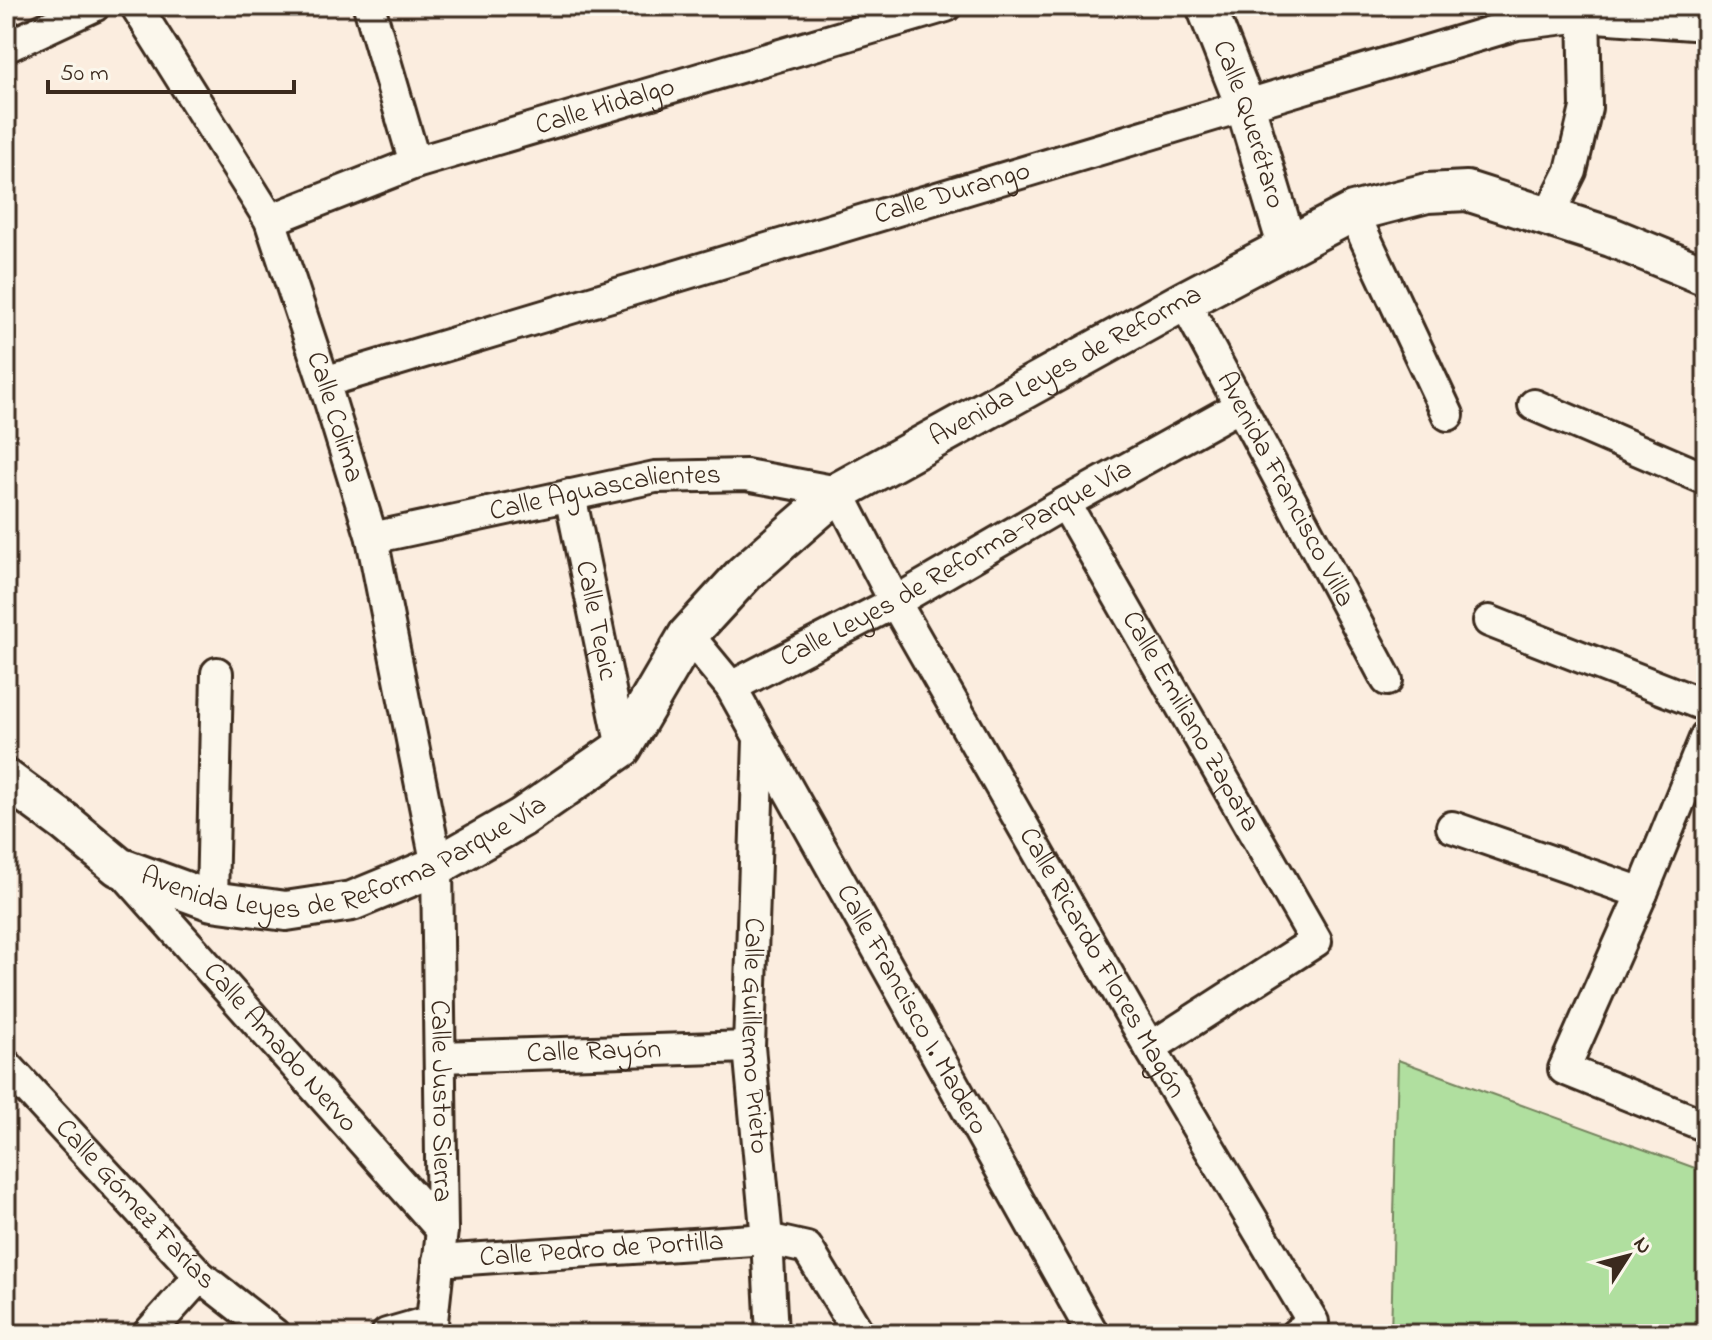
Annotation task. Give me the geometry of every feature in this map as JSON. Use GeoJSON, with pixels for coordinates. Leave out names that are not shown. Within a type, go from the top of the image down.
{"type":"FeatureCollection","features":[{"type":"Feature","properties":{"kind":"street"},"geometry":{"type":"LineString","coordinates":[[6,47],[94,6]]}},
{"type":"Feature","properties":{"kind":"street","name":"Calle Colima"},"geometry":{"type":"LineString","coordinates":[[136,6],[270,220],[372,538],[437,866]]}},
{"type":"Feature","properties":{"kind":"street"},"geometry":{"type":"LineString","coordinates":[[369,6],[415,163]]}},
{"type":"Feature","properties":{"kind":"street","name":"Calle Hidalgo"},"geometry":{"type":"LineString","coordinates":[[270,220],[415,163],[946,6]]}},
{"type":"Feature","properties":{"kind":"street","name":"Calle Querétaro"},"geometry":{"type":"LineString","coordinates":[[1206,6],[1245,105],[1287,245]]}},
{"type":"Feature","properties":{"kind":"street"},"geometry":{"type":"LineString","coordinates":[[1548,217],[1571,171],[1586,108],[1584,11],[1699,31]]}},
{"type":"Feature","properties":{"kind":"street","name":"Calle Durango"},"geometry":{"type":"LineString","coordinates":[[324,382],[1517,24],[1584,11]]}},
{"type":"Feature","properties":{"kind":"street","name":"Avenida Leyes de Reforma"},"geometry":{"type":"LineString","coordinates":[[656,686],[688,635],[745,573],[838,492],[1287,245],[1353,212],[1427,193],[1467,191],[1611,237],[1706,276]]}},
{"type":"Feature","properties":{"kind":"street"},"geometry":{"type":"LineString","coordinates":[[1353,212],[1448,415]]}},
{"type":"Feature","properties":{"kind":"street","name":"Avenida Francisco Villa"},"geometry":{"type":"LineString","coordinates":[[1184,301],[1387,680]]}},
{"type":"Feature","properties":{"kind":"street"},"geometry":{"type":"LineString","coordinates":[[1534,405],[1706,479]]}},
{"type":"Feature","properties":{"kind":"street","name":"Calle Leyes de Reforma-Parque Vía"},"geometry":{"type":"LineString","coordinates":[[731,687],[895,602],[1240,406]]}},
{"type":"Feature","properties":{"kind":"street","name":"Calle Aguascalientes"},"geometry":{"type":"LineString","coordinates":[[372,538],[655,477],[746,475],[838,492]]}},
{"type":"Feature","properties":{"kind":"street","name":"Calle Ricardo Flores Magón"},"geometry":{"type":"LineString","coordinates":[[838,492],[895,602],[1150,1048],[1304,1328]]}},
{"type":"Feature","properties":{"kind":"street","name":"Calle Tepic"},"geometry":{"type":"LineString","coordinates":[[570,495],[622,748]]}},
{"type":"Feature","properties":{"kind":"street","name":"Calle Emiliano Zapata"},"geometry":{"type":"LineString","coordinates":[[1065,503],[1316,941],[1150,1048]]}},
{"type":"Feature","properties":{"kind":"street"},"geometry":{"type":"LineString","coordinates":[[1489,621],[1706,706]]}},
{"type":"Feature","properties":{"kind":"street"},"geometry":{"type":"LineString","coordinates":[[688,635],[731,687]]}},
{"type":"Feature","properties":{"kind":"street"},"geometry":{"type":"LineString","coordinates":[[212,901],[217,673]]}},
{"type":"Feature","properties":{"kind":"street","name":"Avenida Leyes de Reforma Parque Vía"},"geometry":{"type":"LineString","coordinates":[[6,779],[119,867],[212,901],[286,911],[352,901],[437,866],[521,818],[622,748],[656,686]]}},
{"type":"Feature","properties":{"kind":"street","name":"Calle Francisco I. Madero"},"geometry":{"type":"LineString","coordinates":[[731,687],[1093,1334]]}},
{"type":"Feature","properties":{"kind":"street"},"geometry":{"type":"LineString","coordinates":[[1706,736],[1642,893],[1564,1069],[1706,1126]]}},
{"type":"Feature","properties":{"kind":"street","name":"Calle Guillermo Prieto"},"geometry":{"type":"LineString","coordinates":[[759,738],[749,1047],[767,1239],[772,1334]]}},
{"type":"Feature","properties":{"kind":"street"},"geometry":{"type":"LineString","coordinates":[[1452,827],[1642,893]]}},
{"type":"Feature","properties":{"kind":"street","name":"Calle Justo Sierra"},"geometry":{"type":"LineString","coordinates":[[433,1328],[442,1230],[437,866]]}},
{"type":"Feature","properties":{"kind":"street","name":"Calle Amado Nervo"},"geometry":{"type":"LineString","coordinates":[[119,867],[442,1230]]}},
{"type":"Feature","properties":{"kind":"street","name":"Calle Rayón"},"geometry":{"type":"LineString","coordinates":[[440,1057],[749,1047]]}},
{"type":"Feature","properties":{"kind":"street","name":"Calle Gómez Farías"},"geometry":{"type":"LineString","coordinates":[[6,1065],[200,1276],[274,1334]]}},
{"type":"Feature","properties":{"kind":"street","name":"Calle Pedro de Portilla"},"geometry":{"type":"LineString","coordinates":[[438,1261],[767,1239],[807,1248],[859,1334]]}},
{"type":"Feature","properties":{"kind":"street"},"geometry":{"type":"LineString","coordinates":[[148,1334],[200,1276]]}},
{"type":"Feature","properties":{"kind":"street"},"geometry":{"type":"LineString","coordinates":[[387,1334],[433,1328]]}},
{"type":"Feature","properties":{"kind":"green space"},"geometry":{"type":"Polygon","coordinates":[[[1398,1060],[1706,1172],[1706,1334],[1391,1334],[1398,1060]]]}}]}
